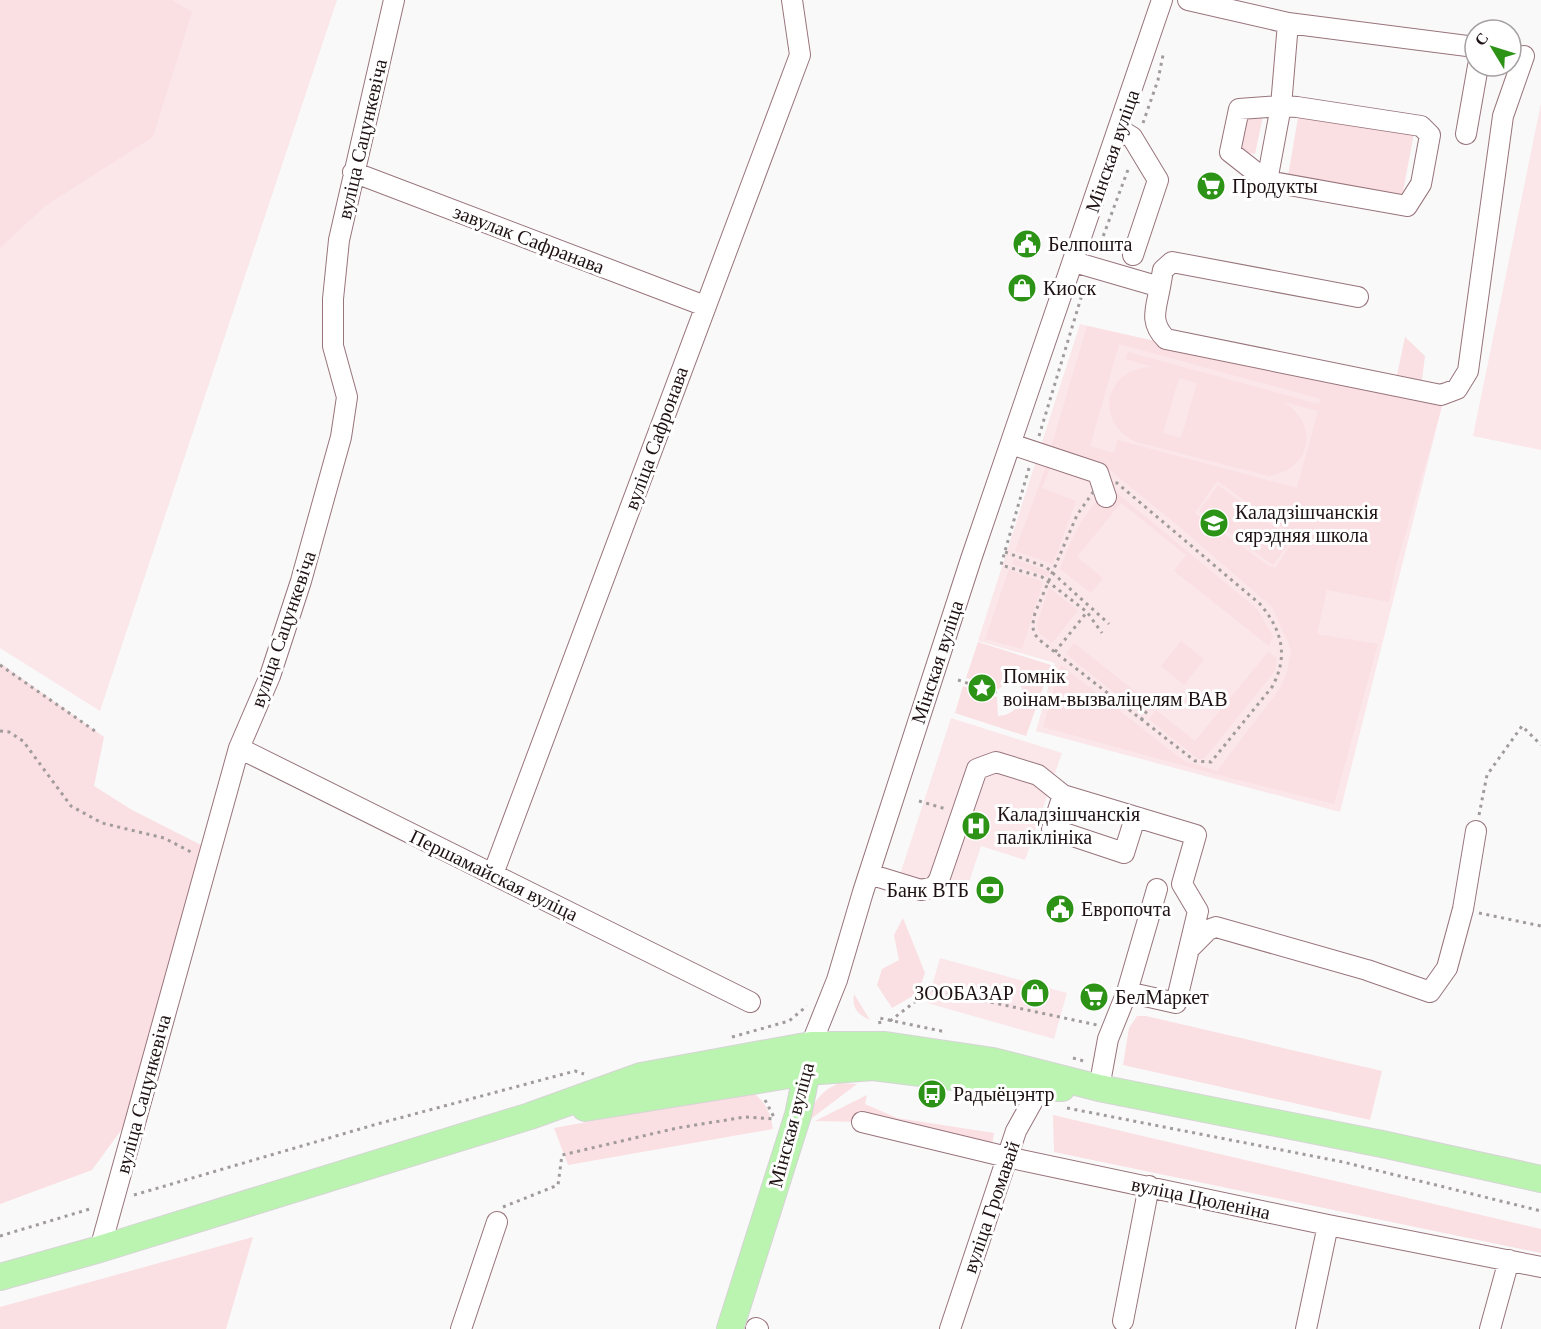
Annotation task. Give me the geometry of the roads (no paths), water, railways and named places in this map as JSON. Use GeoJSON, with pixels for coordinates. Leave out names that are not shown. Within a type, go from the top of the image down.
{"type":"FeatureCollection","features":[{"type":"Feature","properties":{"kind":"main road"},"geometry":{"type":"LineString","coordinates":[[0,1277],[100,1249],[530,1116],[641,1076],[812,1045],[878,1044],[993,1061],[1099,1088],[1382,1144],[1541,1179]]}},
{"type":"Feature","properties":{"kind":"main road","name":"Мінская вуліца"},"geometry":{"type":"LineString","coordinates":[[730,1329],[794,1125],[812,1045]]}},
{"type":"Feature","properties":{"kind":"main road"},"geometry":{"type":"LineString","coordinates":[[530,1116],[807,1072],[873,1067],[1040,1088],[1099,1088]]}},
{"type":"Feature","properties":{"kind":"street","name":"вуліца Сацункевіча"},"geometry":{"type":"LineString","coordinates":[[100,1249],[239,748],[270,676],[302,581],[341,437],[347,397],[333,346],[333,299],[339,240],[394,0]]}},
{"type":"Feature","properties":{"kind":"street","name":"вуліца Сафронава"},"geometry":{"type":"LineString","coordinates":[[493,874],[800,55],[792,0]]}},
{"type":"Feature","properties":{"kind":"street","name":"Мінская вуліца"},"geometry":{"type":"LineString","coordinates":[[812,1045],[837,980],[970,559],[1074,262],[1162,0]]}},
{"type":"Feature","properties":{"kind":"street"},"geometry":{"type":"LineString","coordinates":[[1188,0],[1288,23],[1463,45]]}},
{"type":"Feature","properties":{"kind":"street"},"geometry":{"type":"LineString","coordinates":[[1267,181],[1281,106],[1288,23]]}},
{"type":"Feature","properties":{"kind":"street"},"geometry":{"type":"LineString","coordinates":[[1358,297],[1172,262],[1163,270],[1154,319],[1158,331],[1166,339],[1441,394],[1456,389],[1468,371],[1503,116],[1525,56]]}},
{"type":"Feature","properties":{"kind":"street"},"geometry":{"type":"LineString","coordinates":[[1466,134],[1476,78]]}},
{"type":"Feature","properties":{"kind":"street"},"geometry":{"type":"LineString","coordinates":[[1281,106],[1420,126],[1430,135],[1421,184],[1407,206],[1267,181],[1230,152],[1239,109],[1281,106]]}},
{"type":"Feature","properties":{"kind":"street"},"geometry":{"type":"LineString","coordinates":[[1119,129],[1132,137],[1158,180],[1133,255]]}},
{"type":"Feature","properties":{"kind":"street","name":"завулак Сафранава"},"geometry":{"type":"LineString","coordinates":[[353,172],[705,306]]}},
{"type":"Feature","properties":{"kind":"street"},"geometry":{"type":"LineString","coordinates":[[1074,262],[1160,287]]}},
{"type":"Feature","properties":{"kind":"street"},"geometry":{"type":"LineString","coordinates":[[1011,444],[1098,472],[1104,491]]}},
{"type":"Feature","properties":{"kind":"street","name":"Першамайская вуліца"},"geometry":{"type":"LineString","coordinates":[[239,748],[750,1002]]}},
{"type":"Feature","properties":{"kind":"street"},"geometry":{"type":"LineString","coordinates":[[869,874],[921,890],[934,887],[939,880],[977,769],[996,762],[1038,775],[1063,795],[1196,835],[1182,884],[1198,911],[1176,1004],[1127,992]]}},
{"type":"Feature","properties":{"kind":"street"},"geometry":{"type":"LineString","coordinates":[[1063,795],[1052,829],[1125,853],[1135,818]]}},
{"type":"Feature","properties":{"kind":"street"},"geometry":{"type":"LineString","coordinates":[[1189,948],[1208,930],[1216,927],[1366,970],[1430,992],[1448,968],[1463,909],[1476,831]]}},
{"type":"Feature","properties":{"kind":"street"},"geometry":{"type":"LineString","coordinates":[[1099,1088],[1108,1039],[1127,992],[1156,889]]}},
{"type":"Feature","properties":{"kind":"street","name":"вуліца Громавай"},"geometry":{"type":"LineString","coordinates":[[950,1329],[1016,1131],[1040,1088]]}},
{"type":"Feature","properties":{"kind":"street","name":"вуліца Цюленіна"},"geometry":{"type":"LineString","coordinates":[[862,1122],[1007,1157],[1328,1226],[1541,1268]]}},
{"type":"Feature","properties":{"kind":"street"},"geometry":{"type":"LineString","coordinates":[[1123,1322],[1149,1186]]}},
{"type":"Feature","properties":{"kind":"street"},"geometry":{"type":"LineString","coordinates":[[460,1329],[497,1222]]}},
{"type":"Feature","properties":{"kind":"street"},"geometry":{"type":"LineString","coordinates":[[1306,1329],[1328,1226]]}},
{"type":"Feature","properties":{"kind":"street"},"geometry":{"type":"LineString","coordinates":[[1490,1329],[1509,1260]]}},
{"type":"Feature","properties":{"kind":"place","name":"Продукты"},"geometry":{"type":"Point","coordinates":[1211,186]}},
{"type":"Feature","properties":{"kind":"place","name":"Белпошта"},"geometry":{"type":"Point","coordinates":[1027,244]}},
{"type":"Feature","properties":{"kind":"place","name":"Киоск"},"geometry":{"type":"Point","coordinates":[1022,288]}},
{"type":"Feature","properties":{"kind":"place","name":"Каладзішчанскія сярэдняя школа"},"geometry":{"type":"Point","coordinates":[1214,523]}},
{"type":"Feature","properties":{"kind":"place","name":"Помнік воінам-вызваліцелям ВАВ"},"geometry":{"type":"Point","coordinates":[982,688]}},
{"type":"Feature","properties":{"kind":"place","name":"Каладзішчанскія паліклініка"},"geometry":{"type":"Point","coordinates":[976,826]}},
{"type":"Feature","properties":{"kind":"place","name":"Банк ВТБ"},"geometry":{"type":"Point","coordinates":[990,890]}},
{"type":"Feature","properties":{"kind":"place","name":"Европочта"},"geometry":{"type":"Point","coordinates":[1060,909]}},
{"type":"Feature","properties":{"kind":"place","name":"ЗООБАЗАР"},"geometry":{"type":"Point","coordinates":[1035,993]}},
{"type":"Feature","properties":{"kind":"place","name":"БелМаркет"},"geometry":{"type":"Point","coordinates":[1094,997]}},
{"type":"Feature","properties":{"kind":"place","name":"Радыёцэнтр"},"geometry":{"type":"Point","coordinates":[932,1094]}}]}
